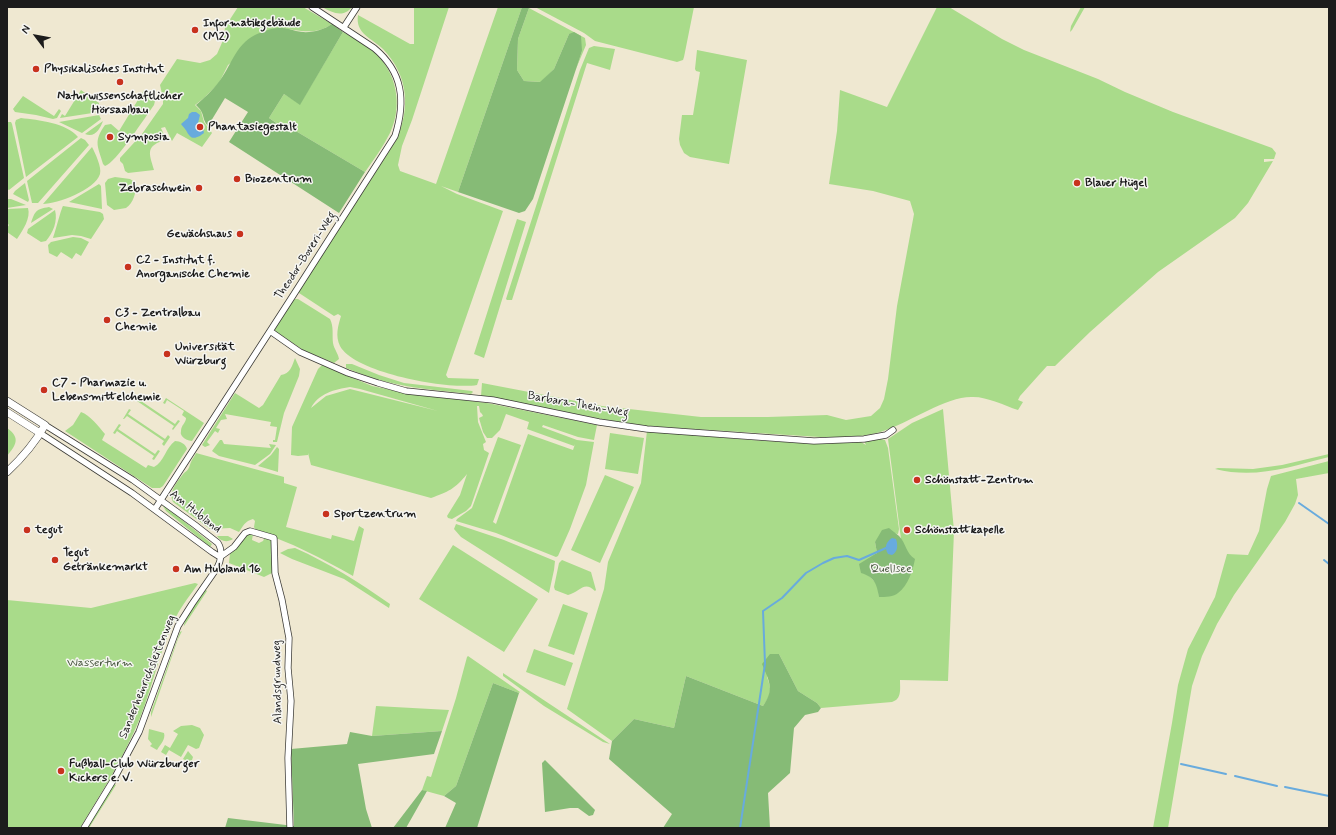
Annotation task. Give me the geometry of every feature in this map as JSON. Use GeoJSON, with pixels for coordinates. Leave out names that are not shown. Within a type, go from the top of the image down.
{"type":"FeatureCollection","features":[{"type":"Feature","properties":{"kind":"street","name":"Theodor-Boveri-Weg"},"geometry":{"type":"LineString","coordinates":[[155,508],[395,136],[402,101],[400,85],[391,66],[374,48],[312,7]]}},
{"type":"Feature","properties":{"kind":"street"},"geometry":{"type":"LineString","coordinates":[[344,27],[357,7]]}},
{"type":"Feature","properties":{"kind":"street","name":"Barbara-Thein-Weg"},"geometry":{"type":"LineString","coordinates":[[270,331],[300,352],[348,373],[406,391],[492,400],[599,422],[647,429],[814,441],[875,437],[886,435],[893,430]]}},
{"type":"Feature","properties":{"kind":"street","name":"Am Hubland"},"geometry":{"type":"LineString","coordinates":[[7,401],[133,480],[161,500],[218,543],[221,548],[220,557],[155,508],[7,412]]}},
{"type":"Feature","properties":{"kind":"street"},"geometry":{"type":"LineString","coordinates":[[7,472],[21,459],[45,425]]}},
{"type":"Feature","properties":{"kind":"street","name":"Alandsgrundweg"},"geometry":{"type":"LineString","coordinates":[[220,557],[234,547],[244,533],[250,531],[274,538],[275,573],[289,638],[288,668],[291,701],[288,758],[290,828]]}},
{"type":"Feature","properties":{"kind":"street","name":"Sanderheinrichsleitenweg"},"geometry":{"type":"LineString","coordinates":[[84,828],[133,746],[145,720],[178,626],[217,568],[220,562],[220,557]]}},
{"type":"Feature","properties":{"kind":"green space"},"geometry":{"type":"Polygon","coordinates":[[[238,7],[303,7],[332,24],[325,28],[312,31],[278,28],[228,65],[219,83],[195,105],[201,111],[204,122],[212,133],[202,147],[177,133],[172,141],[165,127],[161,128],[166,139],[155,145],[150,151],[154,170],[128,173],[125,171],[120,158],[142,134],[163,104],[160,85],[177,59],[200,63],[210,60],[217,54],[224,38],[225,27],[238,7]]]}},
{"type":"Feature","properties":{"kind":"green space"},"geometry":{"type":"Polygon","coordinates":[[[322,7],[352,7],[345,12],[334,13],[322,7]]]}},
{"type":"Feature","properties":{"kind":"green space"},"geometry":{"type":"Polygon","coordinates":[[[414,7],[449,7],[402,146],[398,165],[400,171],[436,184],[498,7],[522,7],[458,192],[441,186],[457,194],[503,211],[446,375],[448,378],[479,379],[477,385],[446,385],[403,378],[382,372],[363,364],[349,356],[338,342],[337,335],[341,316],[338,314],[334,316],[299,293],[299,290],[395,142],[404,118],[405,94],[398,70],[392,59],[383,49],[365,35],[359,27],[358,15],[410,44],[414,44],[414,7]]]}},
{"type":"Feature","properties":{"kind":"green space"},"geometry":{"type":"Polygon","coordinates":[[[522,7],[529,8],[518,39],[517,70],[524,81],[540,82],[554,69],[569,34],[574,32],[581,36],[582,51],[533,199],[525,211],[519,213],[458,192],[522,7]]]}},
{"type":"Feature","properties":{"kind":"green space"},"geometry":{"type":"Polygon","coordinates":[[[535,7],[694,7],[684,57],[683,60],[677,62],[595,41],[584,33],[535,7]]]}},
{"type":"Feature","properties":{"kind":"green space"},"geometry":{"type":"Polygon","coordinates":[[[937,7],[949,7],[1002,39],[1024,50],[1098,79],[1173,112],[1272,148],[1276,153],[1274,159],[1264,159],[1264,162],[1273,161],[1248,203],[1235,218],[1158,272],[1090,332],[1055,366],[1047,366],[1020,396],[1018,400],[1023,402],[1018,410],[983,398],[961,398],[939,405],[878,433],[853,436],[820,437],[646,426],[481,396],[482,383],[602,406],[701,417],[827,415],[846,420],[871,416],[880,408],[884,399],[897,306],[914,214],[910,201],[873,191],[829,184],[837,131],[840,90],[887,107],[937,7]]]}},
{"type":"Feature","properties":{"kind":"green space"},"geometry":{"type":"Polygon","coordinates":[[[1081,7],[1085,7],[1070,32],[1071,26],[1081,7]]]}},
{"type":"Feature","properties":{"kind":"green space"},"geometry":{"type":"Polygon","coordinates":[[[529,8],[585,38],[586,45],[575,71],[582,51],[569,34],[554,69],[541,82],[524,81],[517,70],[518,39],[529,8]]]}},
{"type":"Feature","properties":{"kind":"green space"},"geometry":{"type":"Polygon","coordinates":[[[332,24],[343,32],[300,105],[284,94],[269,118],[291,133],[294,130],[365,172],[339,213],[229,142],[248,112],[225,98],[208,126],[201,111],[196,105],[211,92],[223,77],[238,50],[248,39],[269,29],[285,28],[301,32],[310,32],[332,24]]]}},
{"type":"Feature","properties":{"kind":"green space"},"geometry":{"type":"Polygon","coordinates":[[[343,32],[367,46],[382,60],[393,79],[396,90],[397,101],[394,123],[390,133],[365,172],[294,130],[292,133],[269,118],[284,94],[300,104],[343,32]]]}},
{"type":"Feature","properties":{"kind":"green space"},"geometry":{"type":"Polygon","coordinates":[[[594,46],[615,49],[610,70],[587,63],[512,300],[507,300],[506,299],[580,70],[589,48],[594,46]]]}},
{"type":"Feature","properties":{"kind":"green space"},"geometry":{"type":"Polygon","coordinates":[[[697,50],[747,60],[729,164],[690,157],[684,153],[680,145],[679,139],[682,115],[693,115],[700,72],[696,71],[695,69],[697,50]]]}},
{"type":"Feature","properties":{"kind":"green space"},"geometry":{"type":"Polygon","coordinates":[[[81,90],[99,103],[99,112],[60,118],[62,114],[65,116],[81,90]]]}},
{"type":"Feature","properties":{"kind":"green space"},"geometry":{"type":"Polygon","coordinates":[[[144,90],[156,97],[154,105],[123,149],[110,163],[105,166],[98,148],[98,140],[101,131],[105,125],[111,124],[119,131],[144,90]]]}},
{"type":"Feature","properties":{"kind":"green space"},"geometry":{"type":"Polygon","coordinates":[[[23,96],[54,116],[59,109],[61,111],[57,118],[53,119],[15,112],[13,109],[23,96]]]}},
{"type":"Feature","properties":{"kind":"green space"},"geometry":{"type":"Polygon","coordinates":[[[99,115],[101,119],[82,133],[59,122],[99,115]]]}},
{"type":"Feature","properties":{"kind":"green space"},"geometry":{"type":"Polygon","coordinates":[[[21,118],[60,125],[73,132],[78,137],[26,177],[15,123],[16,120],[21,118]]]}},
{"type":"Feature","properties":{"kind":"green space"},"geometry":{"type":"Polygon","coordinates":[[[103,121],[97,132],[92,135],[85,134],[103,121]]]}},
{"type":"Feature","properties":{"kind":"green space"},"geometry":{"type":"Polygon","coordinates":[[[8,122],[11,122],[12,124],[24,178],[9,190],[7,189],[8,122]]]}},
{"type":"Feature","properties":{"kind":"green space"},"geometry":{"type":"Polygon","coordinates":[[[81,138],[89,145],[38,203],[32,203],[27,181],[81,138]]]}},
{"type":"Feature","properties":{"kind":"green space"},"geometry":{"type":"Polygon","coordinates":[[[92,147],[100,168],[100,174],[97,180],[83,191],[66,199],[43,204],[92,147]]]}},
{"type":"Feature","properties":{"kind":"green space"},"geometry":{"type":"Polygon","coordinates":[[[115,177],[130,179],[136,183],[136,186],[131,204],[126,208],[114,210],[107,205],[105,183],[108,179],[115,177]]]}},
{"type":"Feature","properties":{"kind":"green space"},"geometry":{"type":"Polygon","coordinates":[[[25,183],[29,200],[28,202],[13,194],[25,183]]]}},
{"type":"Feature","properties":{"kind":"green space"},"geometry":{"type":"Polygon","coordinates":[[[99,184],[101,186],[102,209],[69,202],[99,184]]]}},
{"type":"Feature","properties":{"kind":"green space"},"geometry":{"type":"Polygon","coordinates":[[[7,199],[11,199],[26,205],[7,208],[7,199]]]}},
{"type":"Feature","properties":{"kind":"green space"},"geometry":{"type":"Polygon","coordinates":[[[63,206],[100,212],[103,214],[104,219],[91,239],[72,235],[53,238],[63,206]]]}},
{"type":"Feature","properties":{"kind":"green space"},"geometry":{"type":"Polygon","coordinates":[[[49,207],[53,209],[31,223],[37,211],[49,207]]]}},
{"type":"Feature","properties":{"kind":"green space"},"geometry":{"type":"Polygon","coordinates":[[[28,208],[29,212],[27,220],[17,239],[7,232],[9,225],[7,223],[7,209],[28,208]]]}},
{"type":"Feature","properties":{"kind":"green space"},"geometry":{"type":"Polygon","coordinates":[[[55,210],[56,218],[54,227],[46,241],[41,242],[27,233],[28,229],[55,210]]]}},
{"type":"Feature","properties":{"kind":"green space"},"geometry":{"type":"Polygon","coordinates":[[[517,219],[526,222],[484,358],[474,354],[517,219]]]}},
{"type":"Feature","properties":{"kind":"green space"},"geometry":{"type":"Polygon","coordinates":[[[73,237],[81,238],[89,242],[81,256],[76,253],[72,259],[61,252],[57,257],[49,253],[48,245],[51,242],[73,237]]]}},
{"type":"Feature","properties":{"kind":"green space"},"geometry":{"type":"Polygon","coordinates":[[[298,299],[330,319],[333,343],[339,359],[334,363],[303,350],[275,331],[292,301],[298,299]]]}},
{"type":"Feature","properties":{"kind":"green space"},"geometry":{"type":"Polygon","coordinates":[[[295,358],[300,369],[299,376],[284,413],[277,442],[273,442],[273,440],[275,440],[277,427],[270,426],[271,422],[225,414],[227,419],[221,420],[216,428],[220,429],[218,433],[215,431],[207,442],[210,445],[205,447],[202,445],[235,393],[259,408],[263,405],[281,375],[287,373],[290,369],[295,358]]]}},
{"type":"Feature","properties":{"kind":"green space"},"geometry":{"type":"Polygon","coordinates":[[[346,364],[352,364],[404,383],[473,392],[471,394],[392,383],[346,368],[346,364]]]}},
{"type":"Feature","properties":{"kind":"green space"},"geometry":{"type":"Polygon","coordinates":[[[322,365],[372,386],[407,393],[487,403],[597,425],[594,440],[578,437],[543,425],[542,427],[577,440],[594,442],[586,485],[570,529],[558,556],[556,557],[496,533],[456,521],[472,508],[498,437],[521,445],[493,522],[496,524],[528,434],[573,450],[575,444],[574,446],[527,429],[529,422],[506,414],[500,430],[492,438],[487,438],[483,432],[479,418],[483,416],[480,412],[479,406],[477,406],[478,422],[486,442],[483,444],[484,450],[489,453],[471,506],[466,511],[452,519],[448,518],[447,516],[460,495],[467,474],[451,489],[431,498],[311,465],[308,453],[308,455],[291,455],[292,427],[318,369],[322,365]],[[350,387],[333,391],[318,399],[311,408],[326,396],[350,389],[438,411],[350,387]]]}},
{"type":"Feature","properties":{"kind":"green space"},"geometry":{"type":"Polygon","coordinates":[[[166,398],[204,423],[192,441],[181,435],[182,427],[186,420],[186,418],[182,415],[184,411],[167,400],[165,404],[163,403],[166,398]]]}},
{"type":"Feature","properties":{"kind":"green space"},"geometry":{"type":"Polygon","coordinates":[[[138,399],[175,424],[178,420],[180,421],[173,430],[172,429],[174,426],[137,401],[138,399]]]}},
{"type":"Feature","properties":{"kind":"green space"},"geometry":{"type":"Polygon","coordinates":[[[129,409],[131,410],[128,414],[165,439],[168,435],[170,437],[164,446],[162,444],[164,441],[127,416],[123,419],[129,409]]]}},
{"type":"Feature","properties":{"kind":"green space"},"geometry":{"type":"Polygon","coordinates":[[[943,409],[954,531],[948,681],[900,680],[899,696],[895,701],[821,708],[817,703],[798,691],[779,654],[767,677],[770,685],[770,692],[768,699],[763,706],[686,676],[674,728],[634,719],[612,741],[567,709],[604,589],[608,562],[641,483],[647,431],[816,444],[861,442],[866,445],[864,441],[885,440],[888,448],[899,529],[898,534],[893,533],[875,542],[877,553],[873,557],[868,575],[878,585],[879,597],[904,586],[901,539],[888,439],[912,423],[943,409]]]}},
{"type":"Feature","properties":{"kind":"green space"},"geometry":{"type":"Polygon","coordinates":[[[81,412],[91,418],[105,434],[102,440],[146,468],[148,465],[154,467],[157,465],[175,441],[182,443],[187,449],[163,486],[160,488],[152,488],[65,431],[73,425],[81,412]]]}},
{"type":"Feature","properties":{"kind":"green space"},"geometry":{"type":"Polygon","coordinates":[[[119,424],[121,425],[118,429],[155,454],[158,450],[160,451],[154,460],[152,459],[154,456],[117,431],[115,434],[113,433],[119,424]]]}},
{"type":"Feature","properties":{"kind":"green space"},"geometry":{"type":"Polygon","coordinates":[[[7,428],[16,438],[16,442],[7,456],[7,428]]]}},
{"type":"Feature","properties":{"kind":"green space"},"geometry":{"type":"Polygon","coordinates":[[[610,433],[644,438],[638,474],[605,469],[610,433]]]}},
{"type":"Feature","properties":{"kind":"green space"},"geometry":{"type":"Polygon","coordinates":[[[220,440],[222,440],[224,444],[271,448],[269,444],[276,445],[270,454],[255,465],[219,456],[212,451],[220,440]]]}},
{"type":"Feature","properties":{"kind":"green space"},"geometry":{"type":"Polygon","coordinates":[[[277,447],[279,449],[278,472],[258,466],[271,455],[277,447]]]}},
{"type":"Feature","properties":{"kind":"green space"},"geometry":{"type":"Polygon","coordinates":[[[196,453],[284,477],[284,483],[297,487],[286,527],[331,539],[332,535],[354,541],[359,526],[364,529],[353,576],[306,551],[256,531],[254,527],[255,521],[253,519],[246,522],[239,532],[230,528],[210,529],[173,502],[172,494],[174,486],[188,470],[196,453]]]}},
{"type":"Feature","properties":{"kind":"green space"},"geometry":{"type":"Polygon","coordinates":[[[1329,454],[1329,457],[1286,468],[1259,472],[1244,473],[1215,469],[1253,469],[1282,465],[1329,454]]]}},
{"type":"Feature","properties":{"kind":"green space"},"geometry":{"type":"Polygon","coordinates":[[[1329,461],[1329,473],[1296,479],[1298,495],[1295,504],[1285,522],[1234,595],[1217,624],[1202,656],[1192,686],[1168,828],[1153,828],[1178,685],[1188,649],[1215,597],[1227,554],[1248,555],[1259,531],[1271,476],[1329,461]]]}},
{"type":"Feature","properties":{"kind":"green space"},"geometry":{"type":"Polygon","coordinates":[[[605,475],[634,487],[600,563],[571,550],[605,475]]]}},
{"type":"Feature","properties":{"kind":"green space"},"geometry":{"type":"Polygon","coordinates":[[[164,505],[212,544],[210,547],[166,511],[163,506],[164,505]]]}},
{"type":"Feature","properties":{"kind":"green space"},"geometry":{"type":"Polygon","coordinates":[[[456,524],[504,540],[555,561],[549,593],[461,537],[454,529],[456,524]]]}},
{"type":"Feature","properties":{"kind":"green space","name":"Quellsee"},"geometry":{"type":"Polygon","coordinates":[[[889,528],[899,536],[912,557],[915,559],[910,578],[902,590],[894,595],[879,597],[874,582],[872,579],[861,573],[859,564],[877,553],[875,542],[882,530],[889,528]]]}},
{"type":"Feature","properties":{"kind":"green space"},"geometry":{"type":"Polygon","coordinates":[[[249,533],[253,534],[252,540],[259,543],[263,541],[265,537],[271,540],[274,572],[264,577],[229,563],[230,554],[249,533]]]}},
{"type":"Feature","properties":{"kind":"green space"},"geometry":{"type":"Polygon","coordinates":[[[217,536],[228,536],[233,539],[224,541],[217,536]]]}},
{"type":"Feature","properties":{"kind":"green space"},"geometry":{"type":"Polygon","coordinates":[[[453,545],[538,599],[504,652],[419,599],[453,545]]]}},
{"type":"Feature","properties":{"kind":"green space"},"geometry":{"type":"Polygon","coordinates":[[[295,548],[320,560],[356,581],[390,604],[389,608],[344,579],[280,553],[288,549],[295,548]]]}},
{"type":"Feature","properties":{"kind":"green space"},"geometry":{"type":"Polygon","coordinates":[[[562,560],[591,572],[596,590],[595,591],[591,588],[585,587],[568,595],[555,590],[554,587],[559,563],[562,560]]]}},
{"type":"Feature","properties":{"kind":"green space","name":"Wasserturm"},"geometry":{"type":"Polygon","coordinates":[[[195,583],[198,584],[181,608],[170,629],[145,705],[127,747],[80,828],[7,828],[7,600],[91,608],[195,583]]]}},
{"type":"Feature","properties":{"kind":"green space"},"geometry":{"type":"Polygon","coordinates":[[[206,590],[207,591],[184,626],[189,613],[206,590]]]}},
{"type":"Feature","properties":{"kind":"green space"},"geometry":{"type":"Polygon","coordinates":[[[563,604],[588,613],[574,655],[548,646],[563,604]]]}},
{"type":"Feature","properties":{"kind":"green space"},"geometry":{"type":"Polygon","coordinates":[[[182,631],[151,717],[151,712],[180,632],[182,631]]]}},
{"type":"Feature","properties":{"kind":"green space"},"geometry":{"type":"Polygon","coordinates":[[[534,649],[573,663],[565,686],[526,672],[534,649]]]}},
{"type":"Feature","properties":{"kind":"green space"},"geometry":{"type":"Polygon","coordinates":[[[770,654],[779,654],[798,691],[817,703],[821,708],[818,712],[805,715],[794,728],[790,773],[768,793],[770,828],[663,828],[672,814],[609,759],[612,741],[634,719],[674,728],[686,676],[763,706],[769,695],[770,685],[762,664],[770,654]]]}},
{"type":"Feature","properties":{"kind":"green space"},"geometry":{"type":"Polygon","coordinates":[[[468,656],[520,692],[519,693],[493,683],[456,786],[444,796],[422,790],[427,776],[431,777],[468,656]]]}},
{"type":"Feature","properties":{"kind":"green space"},"geometry":{"type":"Polygon","coordinates":[[[503,673],[610,744],[603,742],[544,706],[503,676],[503,673]]]}},
{"type":"Feature","properties":{"kind":"green space"},"geometry":{"type":"Polygon","coordinates":[[[493,683],[519,693],[477,828],[445,828],[456,803],[444,796],[456,786],[493,683]]]}},
{"type":"Feature","properties":{"kind":"green space"},"geometry":{"type":"Polygon","coordinates":[[[376,706],[449,710],[442,731],[372,736],[376,706]]]}},
{"type":"Feature","properties":{"kind":"green space"},"geometry":{"type":"Polygon","coordinates":[[[192,725],[200,728],[204,735],[199,748],[196,749],[188,745],[181,757],[169,750],[166,755],[161,752],[165,745],[170,748],[178,734],[173,731],[181,726],[192,725]]]}},
{"type":"Feature","properties":{"kind":"green space"},"geometry":{"type":"Polygon","coordinates":[[[149,729],[164,733],[163,740],[157,750],[150,746],[152,744],[148,739],[149,729]]]}},
{"type":"Feature","properties":{"kind":"green space"},"geometry":{"type":"Polygon","coordinates":[[[442,731],[434,754],[358,764],[366,809],[372,828],[225,828],[228,818],[294,826],[291,749],[347,744],[350,732],[372,736],[442,731]]]}},
{"type":"Feature","properties":{"kind":"green space"},"geometry":{"type":"Polygon","coordinates":[[[188,751],[193,757],[191,763],[183,759],[188,751]]]}},
{"type":"Feature","properties":{"kind":"green space"},"geometry":{"type":"Polygon","coordinates":[[[545,760],[595,810],[593,815],[589,816],[578,808],[545,812],[542,763],[545,760]]]}},
{"type":"Feature","properties":{"kind":"green space"},"geometry":{"type":"Polygon","coordinates":[[[114,784],[116,785],[89,828],[87,828],[114,784]]]}},
{"type":"Feature","properties":{"kind":"green space"},"geometry":{"type":"Polygon","coordinates":[[[422,790],[427,791],[406,828],[393,828],[422,790]]]}},
{"type":"Feature","properties":{"kind":"water"},"geometry":{"type":"Polygon","coordinates":[[[192,112],[196,112],[200,115],[197,127],[203,129],[204,133],[199,137],[194,138],[188,134],[181,124],[192,112]]]}},
{"type":"Feature","properties":{"kind":"water"},"geometry":{"type":"Polygon","coordinates":[[[892,538],[896,539],[897,546],[892,555],[888,554],[886,547],[888,541],[892,538]]]}},
{"type":"Feature","properties":{"kind":"waterway"},"geometry":{"type":"LineString","coordinates":[[1299,503],[1329,524]]}},
{"type":"Feature","properties":{"kind":"waterway"},"geometry":{"type":"LineString","coordinates":[[740,828],[765,664],[763,611],[782,598],[806,573],[823,563],[834,558],[847,556],[859,560],[886,548]]}},
{"type":"Feature","properties":{"kind":"waterway"},"geometry":{"type":"LineString","coordinates":[[1324,560],[1329,564]]}},
{"type":"Feature","properties":{"kind":"waterway"},"geometry":{"type":"LineString","coordinates":[[1181,764],[1226,774]]}},
{"type":"Feature","properties":{"kind":"waterway"},"geometry":{"type":"LineString","coordinates":[[1235,776],[1277,786]]}},
{"type":"Feature","properties":{"kind":"waterway"},"geometry":{"type":"LineString","coordinates":[[1285,787],[1329,796]]}},
{"type":"Feature","properties":{"kind":"place","name":"Informatikgebäude (M2)"},"geometry":{"type":"Point","coordinates":[195,30]}},
{"type":"Feature","properties":{"kind":"place","name":"Physikalisches Institut"},"geometry":{"type":"Point","coordinates":[36,69]}},
{"type":"Feature","properties":{"kind":"place","name":"Naturwissenschaftlicher Hörsaalbau"},"geometry":{"type":"Point","coordinates":[120,82]}},
{"type":"Feature","properties":{"kind":"place","name":"Phantasiegestalt"},"geometry":{"type":"Point","coordinates":[200,127]}},
{"type":"Feature","properties":{"kind":"place","name":"Symposia"},"geometry":{"type":"Point","coordinates":[110,137]}},
{"type":"Feature","properties":{"kind":"place","name":"Biozentrum"},"geometry":{"type":"Point","coordinates":[237,179]}},
{"type":"Feature","properties":{"kind":"place","name":"Blauer Hügel"},"geometry":{"type":"Point","coordinates":[1077,183]}},
{"type":"Feature","properties":{"kind":"place","name":"Zebraschwein"},"geometry":{"type":"Point","coordinates":[199,188]}},
{"type":"Feature","properties":{"kind":"place","name":"Gewächshaus"},"geometry":{"type":"Point","coordinates":[240,234]}},
{"type":"Feature","properties":{"kind":"place","name":"C2 - Institut f. Anorganische Chemie"},"geometry":{"type":"Point","coordinates":[128,267]}},
{"type":"Feature","properties":{"kind":"place","name":"C3 - Zentralbau Chemie"},"geometry":{"type":"Point","coordinates":[107,320]}},
{"type":"Feature","properties":{"kind":"place","name":"Universität Würzburg"},"geometry":{"type":"Point","coordinates":[167,354]}},
{"type":"Feature","properties":{"kind":"place","name":"C7 - Pharmazie u. Lebensmittelchemie"},"geometry":{"type":"Point","coordinates":[44,390]}},
{"type":"Feature","properties":{"kind":"place","name":"Schönstatt-Zentrum"},"geometry":{"type":"Point","coordinates":[917,480]}},
{"type":"Feature","properties":{"kind":"place","name":"Sportzentrum"},"geometry":{"type":"Point","coordinates":[326,514]}},
{"type":"Feature","properties":{"kind":"place","name":"tegut"},"geometry":{"type":"Point","coordinates":[27,530]}},
{"type":"Feature","properties":{"kind":"place","name":"Schönstattkapelle"},"geometry":{"type":"Point","coordinates":[907,530]}},
{"type":"Feature","properties":{"kind":"place","name":"Tegut Getränkemarkt"},"geometry":{"type":"Point","coordinates":[55,560]}},
{"type":"Feature","properties":{"kind":"place","name":"Am Hubland 16"},"geometry":{"type":"Point","coordinates":[176,569]}},
{"type":"Feature","properties":{"kind":"place","name":"Fußball-Club Würzburger Kickers e. V."},"geometry":{"type":"Point","coordinates":[61,771]}}]}
